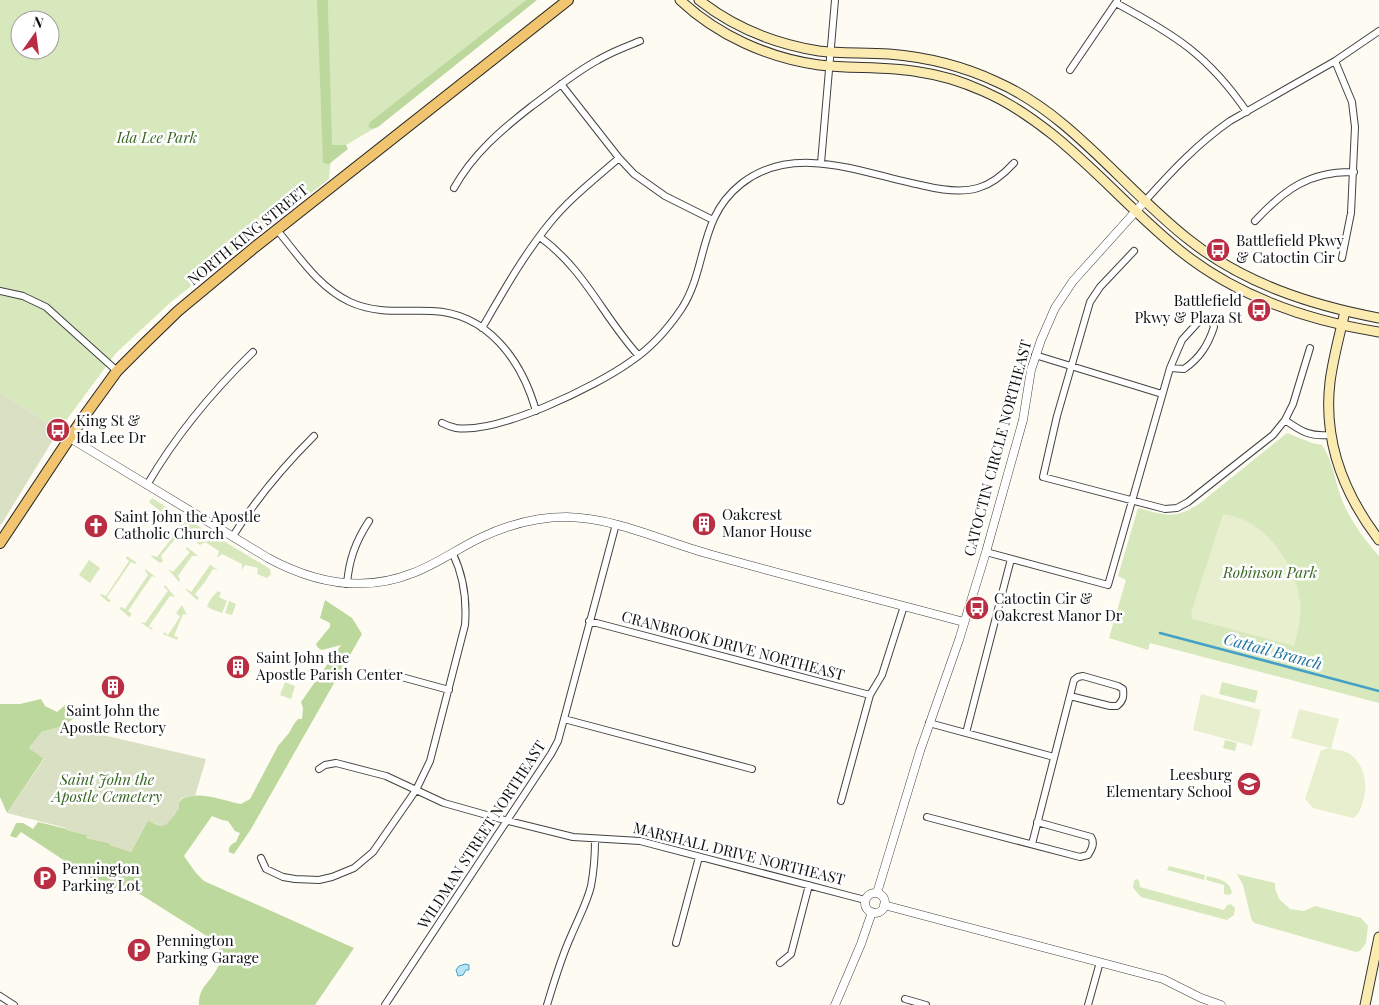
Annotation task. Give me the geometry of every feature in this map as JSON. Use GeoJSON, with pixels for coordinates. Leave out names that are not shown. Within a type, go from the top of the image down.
{"type":"FeatureCollection","features":[{"type":"Feature","properties":{"kind":"main road","name":"NORTH KING STREET"},"geometry":{"type":"LineString","coordinates":[[0,544],[70,438],[118,371],[178,311],[568,0]]}},
{"type":"Feature","properties":{"kind":"main road"},"geometry":{"type":"LineString","coordinates":[[680,0],[698,16],[742,42],[778,56],[829,65],[918,72],[950,79],[990,94],[1038,123],[1187,257],[1217,277],[1262,299],[1342,325],[1379,332]]}},
{"type":"Feature","properties":{"kind":"main road"},"geometry":{"type":"LineString","coordinates":[[699,0],[714,11],[756,33],[788,44],[830,51],[889,54],[929,59],[962,68],[999,83],[1016,91],[1051,114],[1187,239],[1242,275],[1293,296],[1379,318]]}},
{"type":"Feature","properties":{"kind":"main road"},"geometry":{"type":"LineString","coordinates":[[1345,310],[1330,380],[1330,434],[1334,455],[1345,485],[1358,510],[1379,540]]}},
{"type":"Feature","properties":{"kind":"main road"},"geometry":{"type":"LineString","coordinates":[[1364,1005],[1379,937]]}},
{"type":"Feature","properties":{"kind":"street"},"geometry":{"type":"LineString","coordinates":[[821,163],[835,0]]}},
{"type":"Feature","properties":{"kind":"street"},"geometry":{"type":"LineString","coordinates":[[1070,70],[1116,1],[1190,47],[1231,89],[1247,112]]}},
{"type":"Feature","properties":{"kind":"street","name":"CATOCTIN CIRCLE NORTHEAST"},"geometry":{"type":"LineString","coordinates":[[877,893],[929,723],[986,552],[1023,420],[1035,355],[1048,322],[1064,294],[1090,261],[1145,200],[1205,140],[1230,121],[1335,61],[1379,31]]}},
{"type":"Feature","properties":{"kind":"street"},"geometry":{"type":"LineString","coordinates":[[454,188],[468,166],[492,139],[561,84],[598,59],[640,41]]}},
{"type":"Feature","properties":{"kind":"street"},"geometry":{"type":"LineString","coordinates":[[1335,61],[1352,102],[1355,127],[1351,213],[1342,258]]}},
{"type":"Feature","properties":{"kind":"street"},"geometry":{"type":"LineString","coordinates":[[561,84],[619,158],[634,174],[679,204],[713,220]]}},
{"type":"Feature","properties":{"kind":"street"},"geometry":{"type":"LineString","coordinates":[[482,328],[512,278],[540,237],[570,202],[619,158]]}},
{"type":"Feature","properties":{"kind":"street"},"geometry":{"type":"LineString","coordinates":[[442,423],[456,428],[468,428],[536,411],[614,372],[638,356],[655,342],[683,307],[693,284],[707,233],[722,203],[752,176],[763,171],[788,164],[821,163],[921,186],[957,191],[972,190],[985,186],[1006,172],[1014,163]]}},
{"type":"Feature","properties":{"kind":"street"},"geometry":{"type":"LineString","coordinates":[[1254,221],[1280,196],[1304,180],[1321,174],[1354,172]]}},
{"type":"Feature","properties":{"kind":"street"},"geometry":{"type":"LineString","coordinates":[[278,230],[319,280],[332,292],[348,301],[380,310],[448,312],[470,319],[481,325],[482,328],[500,342],[515,360],[526,380],[536,411]]}},
{"type":"Feature","properties":{"kind":"street"},"geometry":{"type":"LineString","coordinates":[[540,237],[563,256],[578,273],[638,356]]}},
{"type":"Feature","properties":{"kind":"street"},"geometry":{"type":"LineString","coordinates":[[1134,251],[1100,287],[1090,302],[1070,367],[1043,477],[1165,509],[1183,506],[1264,444],[1285,420],[1294,404],[1310,348]]}},
{"type":"Feature","properties":{"kind":"street"},"geometry":{"type":"LineString","coordinates":[[0,291],[23,296],[46,307],[118,371]]}},
{"type":"Feature","properties":{"kind":"street"},"geometry":{"type":"LineString","coordinates":[[986,552],[1108,585],[1162,394],[1170,368],[1178,347],[1202,318],[1210,319],[1214,326],[1208,344],[1199,358],[1184,370],[1170,368]]}},
{"type":"Feature","properties":{"kind":"street"},"geometry":{"type":"LineString","coordinates":[[147,485],[160,462],[186,426],[224,381],[253,352]]}},
{"type":"Feature","properties":{"kind":"street"},"geometry":{"type":"LineString","coordinates":[[1035,355],[1162,394]]}},
{"type":"Feature","properties":{"kind":"street"},"geometry":{"type":"LineString","coordinates":[[1285,420],[1303,433],[1319,436],[1330,434]]}},
{"type":"Feature","properties":{"kind":"street"},"geometry":{"type":"LineString","coordinates":[[233,536],[274,479],[314,436]]}},
{"type":"Feature","properties":{"kind":"street"},"geometry":{"type":"LineString","coordinates":[[70,438],[268,558],[298,573],[326,581],[346,584],[370,583],[401,578],[453,554],[479,539],[523,522],[585,518],[616,524],[708,554],[964,622]]}},
{"type":"Feature","properties":{"kind":"street"},"geometry":{"type":"LineString","coordinates":[[346,584],[354,546],[369,521]]}},
{"type":"Feature","properties":{"kind":"street","name":"WILDMAN STREET NORTHEAST"},"geometry":{"type":"LineString","coordinates":[[385,1005],[508,821],[558,740],[616,524]]}},
{"type":"Feature","properties":{"kind":"street"},"geometry":{"type":"LineString","coordinates":[[261,858],[266,869],[295,880],[319,880],[343,873],[359,864],[373,852],[416,790],[430,761],[465,625],[465,591],[460,568],[453,554]]}},
{"type":"Feature","properties":{"kind":"street"},"geometry":{"type":"LineString","coordinates":[[966,733],[1012,559]]}},
{"type":"Feature","properties":{"kind":"street"},"geometry":{"type":"LineString","coordinates":[[841,801],[870,695],[882,675],[904,606]]}},
{"type":"Feature","properties":{"kind":"street","name":"CRANBROOK DRIVE NORTHEAST"},"geometry":{"type":"LineString","coordinates":[[589,621],[870,695]]}},
{"type":"Feature","properties":{"kind":"street"},"geometry":{"type":"LineString","coordinates":[[387,673],[449,690]]}},
{"type":"Feature","properties":{"kind":"street"},"geometry":{"type":"LineString","coordinates":[[1032,844],[1074,680],[1083,676],[1118,686],[1123,689],[1124,696],[1117,706],[1110,706],[1070,696]]}},
{"type":"Feature","properties":{"kind":"street"},"geometry":{"type":"LineString","coordinates":[[564,719],[752,769]]}},
{"type":"Feature","properties":{"kind":"street"},"geometry":{"type":"LineString","coordinates":[[929,723],[1054,757]]}},
{"type":"Feature","properties":{"kind":"street","name":"MARSHALL DRIVE NORTHEAST"},"geometry":{"type":"LineString","coordinates":[[319,769],[325,765],[336,763],[386,776],[444,803],[508,821],[572,837],[595,840],[640,841],[865,900]]}},
{"type":"Feature","properties":{"kind":"street"},"geometry":{"type":"LineString","coordinates":[[928,817],[1080,857],[1088,855],[1092,848],[1093,841],[1090,837],[1037,822]]}},
{"type":"Feature","properties":{"kind":"street"},"geometry":{"type":"LineString","coordinates":[[547,1005],[570,937],[586,903],[591,887],[594,872],[595,840]]}},
{"type":"Feature","properties":{"kind":"street"},"geometry":{"type":"LineString","coordinates":[[676,943],[699,857]]}},
{"type":"Feature","properties":{"kind":"street"},"geometry":{"type":"LineString","coordinates":[[780,963],[791,954],[809,885]]}},
{"type":"Feature","properties":{"kind":"street"},"geometry":{"type":"LineString","coordinates":[[877,893],[884,898],[884,906],[880,911],[872,912],[867,909],[865,900],[870,894],[877,893]]}},
{"type":"Feature","properties":{"kind":"street"},"geometry":{"type":"LineString","coordinates":[[884,906],[1163,979],[1221,1005]]}},
{"type":"Feature","properties":{"kind":"street"},"geometry":{"type":"LineString","coordinates":[[835,1005],[861,944],[872,912]]}},
{"type":"Feature","properties":{"kind":"street"},"geometry":{"type":"LineString","coordinates":[[1088,1005],[1100,962]]}},
{"type":"Feature","properties":{"kind":"street"},"geometry":{"type":"LineString","coordinates":[[0,996],[10,1004]]}},
{"type":"Feature","properties":{"kind":"street"},"geometry":{"type":"LineString","coordinates":[[905,999],[926,1005]]}},
{"type":"Feature","properties":{"kind":"green space","name":"Ida Lee Park"},"geometry":{"type":"Polygon","coordinates":[[[0,0],[325,0],[330,107],[328,0],[526,0],[371,122],[368,127],[373,129],[346,145],[332,145],[329,179],[171,302],[116,353],[59,430],[0,392],[0,0]]]}},
{"type":"Feature","properties":{"kind":"green space"},"geometry":{"type":"Polygon","coordinates":[[[317,0],[328,0],[332,145],[346,145],[348,149],[329,164],[323,163],[317,0]]]}},
{"type":"Feature","properties":{"kind":"green space"},"geometry":{"type":"Polygon","coordinates":[[[526,0],[537,0],[378,127],[373,129],[368,127],[370,122],[526,0]]]}},
{"type":"Feature","properties":{"kind":"green space"},"geometry":{"type":"Polygon","coordinates":[[[0,392],[59,430],[1,525],[0,524],[0,392]]]}},
{"type":"Feature","properties":{"kind":"green space","name":"Robinson Park"},"geometry":{"type":"Polygon","coordinates":[[[1287,433],[1322,445],[1329,458],[1349,516],[1379,556],[1379,703],[1150,643],[1148,650],[1109,638],[1126,580],[1118,576],[1138,508],[1169,515],[1190,509],[1199,504],[1287,433]]]}},
{"type":"Feature","properties":{"kind":"green space"},"geometry":{"type":"Polygon","coordinates":[[[152,498],[168,508],[168,515],[162,513],[149,502],[152,498]]]}},
{"type":"Feature","properties":{"kind":"green space"},"geometry":{"type":"Polygon","coordinates":[[[1223,514],[1252,524],[1264,533],[1275,545],[1292,572],[1300,601],[1300,618],[1294,646],[1193,619],[1191,613],[1223,514]]]}},
{"type":"Feature","properties":{"kind":"green space"},"geometry":{"type":"Polygon","coordinates":[[[181,519],[182,521],[187,519],[270,569],[271,574],[267,578],[257,574],[258,568],[245,565],[242,570],[242,564],[222,554],[217,558],[219,551],[205,542],[200,545],[197,543],[200,538],[191,531],[186,534],[179,526],[181,519]]]}},
{"type":"Feature","properties":{"kind":"green space"},"geometry":{"type":"Polygon","coordinates":[[[169,533],[172,533],[180,540],[175,539],[161,556],[163,561],[160,563],[151,555],[157,557],[172,538],[169,533]]]}},
{"type":"Feature","properties":{"kind":"green space"},"geometry":{"type":"Polygon","coordinates":[[[187,547],[198,556],[192,556],[178,576],[179,582],[168,569],[173,572],[190,552],[186,549],[187,547]]]}},
{"type":"Feature","properties":{"kind":"green space"},"geometry":{"type":"Polygon","coordinates":[[[127,556],[137,563],[131,562],[107,597],[111,601],[108,602],[100,595],[106,596],[129,561],[126,558],[127,556]]]}},
{"type":"Feature","properties":{"kind":"green space"},"geometry":{"type":"Polygon","coordinates":[[[89,560],[100,568],[90,583],[79,575],[89,560]]]}},
{"type":"Feature","properties":{"kind":"green space"},"geometry":{"type":"Polygon","coordinates":[[[206,562],[218,570],[213,569],[195,594],[199,598],[197,600],[185,589],[191,592],[210,565],[206,562]]]}},
{"type":"Feature","properties":{"kind":"green space"},"geometry":{"type":"Polygon","coordinates":[[[145,569],[157,578],[152,576],[128,611],[132,614],[129,617],[119,608],[125,609],[148,575],[145,569]]]}},
{"type":"Feature","properties":{"kind":"green space"},"geometry":{"type":"Polygon","coordinates":[[[165,585],[175,597],[170,596],[149,626],[152,630],[140,622],[145,623],[168,591],[164,587],[165,585]]]}},
{"type":"Feature","properties":{"kind":"green space"},"geometry":{"type":"Polygon","coordinates":[[[218,591],[221,593],[219,597],[227,601],[222,613],[207,606],[218,591]]]}},
{"type":"Feature","properties":{"kind":"green space"},"geometry":{"type":"Polygon","coordinates":[[[325,600],[352,618],[362,634],[251,829],[234,854],[229,852],[229,849],[236,842],[240,833],[235,831],[228,821],[212,816],[184,856],[204,881],[354,948],[315,1005],[199,1005],[201,992],[221,961],[219,948],[205,935],[135,891],[117,884],[116,888],[109,890],[21,832],[16,838],[10,836],[16,823],[23,823],[33,829],[38,822],[87,835],[87,838],[109,843],[131,852],[148,820],[159,826],[164,824],[175,815],[179,802],[184,798],[205,796],[241,804],[250,799],[278,746],[298,719],[302,719],[303,708],[301,702],[341,645],[322,650],[316,644],[330,627],[330,623],[320,618],[325,600]]]}},
{"type":"Feature","properties":{"kind":"green space"},"geometry":{"type":"Polygon","coordinates":[[[229,601],[236,604],[232,615],[225,613],[229,601]]]}},
{"type":"Feature","properties":{"kind":"green space"},"geometry":{"type":"Polygon","coordinates":[[[182,605],[187,615],[183,614],[174,636],[178,637],[177,640],[163,634],[164,632],[168,635],[180,617],[176,613],[182,605]]]}},
{"type":"Feature","properties":{"kind":"green space"},"geometry":{"type":"Polygon","coordinates":[[[285,682],[295,686],[291,699],[280,695],[285,682]]]}},
{"type":"Feature","properties":{"kind":"green space"},"geometry":{"type":"Polygon","coordinates":[[[1222,682],[1258,691],[1255,703],[1219,694],[1222,682]]]}},
{"type":"Feature","properties":{"kind":"green space"},"geometry":{"type":"Polygon","coordinates":[[[1201,694],[1261,710],[1252,746],[1193,730],[1201,694]]]}},
{"type":"Feature","properties":{"kind":"green space"},"geometry":{"type":"Polygon","coordinates":[[[41,699],[45,706],[57,712],[65,705],[72,711],[75,717],[64,726],[42,732],[29,748],[44,758],[7,813],[0,797],[0,704],[20,704],[41,699]]]}},
{"type":"Feature","properties":{"kind":"green space"},"geometry":{"type":"Polygon","coordinates":[[[1299,709],[1339,719],[1331,749],[1341,750],[1350,754],[1359,764],[1364,776],[1364,796],[1355,817],[1313,808],[1305,799],[1321,750],[1329,748],[1291,738],[1299,709]]]}},
{"type":"Feature","properties":{"kind":"green space","name":"Saint John the Apostle Cemetery"},"geometry":{"type":"Polygon","coordinates":[[[64,726],[206,759],[195,796],[182,798],[179,801],[179,809],[166,825],[160,826],[148,820],[131,852],[109,845],[109,843],[86,838],[87,835],[66,830],[66,828],[7,813],[44,759],[29,748],[42,732],[64,726]]]}},
{"type":"Feature","properties":{"kind":"green space"},"geometry":{"type":"Polygon","coordinates":[[[1225,740],[1237,743],[1235,751],[1223,748],[1225,740]]]}},
{"type":"Feature","properties":{"kind":"green space"},"geometry":{"type":"Polygon","coordinates":[[[1169,866],[1205,875],[1204,880],[1167,870],[1169,866]]]}},
{"type":"Feature","properties":{"kind":"green space"},"geometry":{"type":"Polygon","coordinates":[[[1237,874],[1275,883],[1279,899],[1290,909],[1304,911],[1315,906],[1361,918],[1368,926],[1366,943],[1360,951],[1356,952],[1254,923],[1243,885],[1237,874]]]}},
{"type":"Feature","properties":{"kind":"green space"},"geometry":{"type":"Polygon","coordinates":[[[1207,876],[1219,879],[1229,885],[1232,893],[1229,895],[1224,894],[1224,885],[1206,880],[1207,876]]]}},
{"type":"Feature","properties":{"kind":"green space"},"geometry":{"type":"Polygon","coordinates":[[[1137,879],[1140,887],[1224,910],[1227,905],[1231,904],[1235,908],[1234,915],[1227,920],[1141,897],[1133,888],[1134,881],[1137,879]]]}},
{"type":"Feature","properties":{"kind":"water"},"geometry":{"type":"Polygon","coordinates":[[[469,965],[469,970],[466,970],[463,975],[458,976],[456,970],[459,966],[469,965]]]}},
{"type":"Feature","properties":{"kind":"waterway","name":"Cattail Branch"},"geometry":{"type":"LineString","coordinates":[[1160,633],[1379,691]]}},
{"type":"Feature","properties":{"kind":"place","name":"Battlefield Pkwy & Catoctin Cir"},"geometry":{"type":"Point","coordinates":[1218,250]}},
{"type":"Feature","properties":{"kind":"place","name":"Battlefield Pkwy & Plaza St"},"geometry":{"type":"Point","coordinates":[1259,310]}},
{"type":"Feature","properties":{"kind":"place","name":"King St & Ida Lee Dr"},"geometry":{"type":"Point","coordinates":[58,430]}},
{"type":"Feature","properties":{"kind":"place","name":"Oakcrest Manor House"},"geometry":{"type":"Point","coordinates":[704,524]}},
{"type":"Feature","properties":{"kind":"place","name":"Saint John the Apostle Catholic Church"},"geometry":{"type":"Point","coordinates":[96,526]}},
{"type":"Feature","properties":{"kind":"place","name":"Catoctin Cir & Oakcrest Manor Dr"},"geometry":{"type":"Point","coordinates":[977,608]}},
{"type":"Feature","properties":{"kind":"place","name":"Saint John the Apostle Parish Center"},"geometry":{"type":"Point","coordinates":[238,667]}},
{"type":"Feature","properties":{"kind":"place","name":"Saint John the Apostle Rectory"},"geometry":{"type":"Point","coordinates":[113,687]}},
{"type":"Feature","properties":{"kind":"place","name":"Leesburg Elementary School"},"geometry":{"type":"Point","coordinates":[1249,784]}},
{"type":"Feature","properties":{"kind":"place","name":"Pennington Parking Lot"},"geometry":{"type":"Point","coordinates":[45,878]}},
{"type":"Feature","properties":{"kind":"place","name":"Pennington Parking Garage"},"geometry":{"type":"Point","coordinates":[139,950]}}]}
